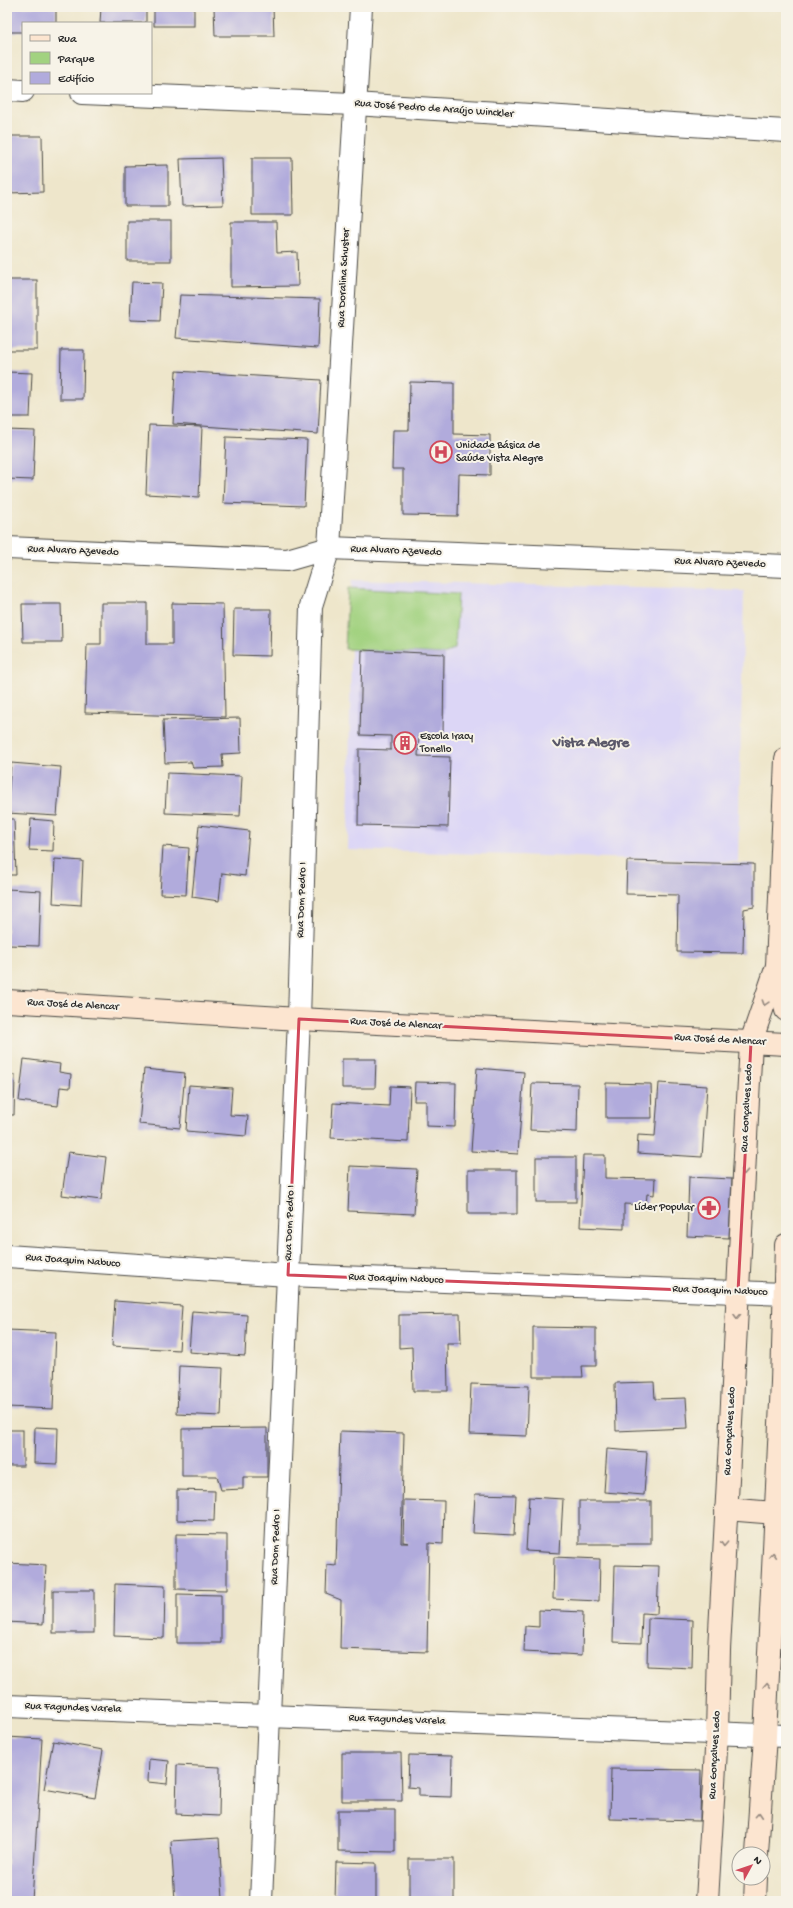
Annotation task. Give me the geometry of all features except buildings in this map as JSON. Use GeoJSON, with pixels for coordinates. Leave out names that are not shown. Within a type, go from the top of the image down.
{"type":"FeatureCollection","features":[{"type":"Feature","properties":{"kind":"street","name":"Rua Doralina Schuster"},"geometry":{"type":"LineString","coordinates":[[329,548],[354,104],[361,7]]}},
{"type":"Feature","properties":{"kind":"street"},"geometry":{"type":"LineString","coordinates":[[7,90],[22,91]]}},
{"type":"Feature","properties":{"kind":"street","name":"Rua José Pedro de Araújo Winckler"},"geometry":{"type":"LineString","coordinates":[[107,94],[354,104],[786,131]]}},
{"type":"Feature","properties":{"kind":"street","name":"Rua Alvaro Azevedo"},"geometry":{"type":"LineString","coordinates":[[7,548],[288,560],[329,548],[786,566]]}},
{"type":"Feature","properties":{"kind":"street","name":"Rua Dom Pedro I"},"geometry":{"type":"LineString","coordinates":[[260,1901],[299,1019],[311,606],[329,548]]}},
{"type":"Feature","properties":{"kind":"street","name":"Rua Gonçalves Ledo"},"geometry":{"type":"LineString","coordinates":[[786,759],[777,966],[786,1010]]}},
{"type":"Feature","properties":{"kind":"street","name":"Rua Gonçalves Ledo"},"geometry":{"type":"LineString","coordinates":[[708,1901],[717,1733],[719,1650],[726,1509],[751,1042],[777,966]]}},
{"type":"Feature","properties":{"kind":"street","name":"Rua José de Alencar"},"geometry":{"type":"LineString","coordinates":[[7,1001],[299,1019],[786,1044]]}},
{"type":"Feature","properties":{"kind":"street"},"geometry":{"type":"LineString","coordinates":[[758,1846],[775,1736],[775,1513],[786,1245]]}},
{"type":"Feature","properties":{"kind":"street","name":"Rua Joaquim Nabuco"},"geometry":{"type":"LineString","coordinates":[[7,1256],[288,1275],[785,1294]]}},
{"type":"Feature","properties":{"kind":"street"},"geometry":{"type":"LineString","coordinates":[[726,1509],[775,1513]]}},
{"type":"Feature","properties":{"kind":"street","name":"Rua Fagundes Varela"},"geometry":{"type":"LineString","coordinates":[[7,1706],[269,1715],[775,1736]]}},
{"type":"Feature","properties":{"kind":"street"},"geometry":{"type":"LineString","coordinates":[[755,1901],[756,1886]]}},
{"type":"Feature","properties":{"kind":"highlighted area"},"geometry":{"type":"Polygon","coordinates":[[[299,1019],[751,1042],[738,1292],[288,1275],[299,1019]]]}},
{"type":"Feature","properties":{"kind":"shaded area"},"geometry":{"type":"Polygon","coordinates":[[[352,580],[744,591],[738,862],[348,850],[352,580]]]}},
{"type":"Feature","properties":{"kind":"green space"},"geometry":{"type":"Polygon","coordinates":[[[348,588],[458,594],[455,648],[444,654],[345,649],[348,588]]]}},
{"type":"Feature","properties":{"kind":"place","name":"Unidade Básica de Saúde Vista Alegre"},"geometry":{"type":"Point","coordinates":[441,452]}},
{"type":"Feature","properties":{"kind":"place","name":"Escola Iracy Tonello"},"geometry":{"type":"Point","coordinates":[405,743]}},
{"type":"Feature","properties":{"kind":"place","name":"Líder Popular"},"geometry":{"type":"Point","coordinates":[709,1208]}},
{"type":"Feature","properties":{"kind":"district","name":"Vista Alegre"},"geometry":{"type":"Point","coordinates":[591,743]}}]}
